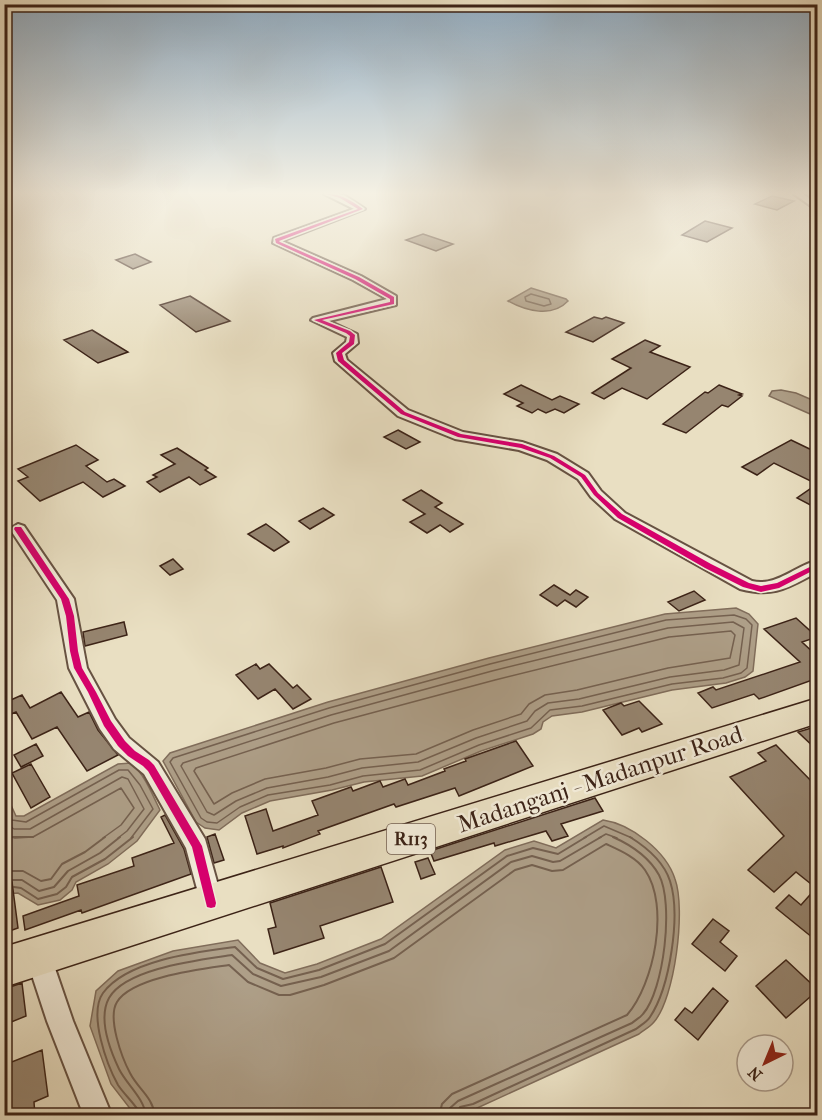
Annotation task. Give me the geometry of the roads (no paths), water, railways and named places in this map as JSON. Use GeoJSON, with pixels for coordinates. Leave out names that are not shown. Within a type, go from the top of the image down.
{"type":"FeatureCollection","features":[{"type":"Feature","properties":{"kind":"main road","name":"Madanganj - Madanpur Road"},"geometry":{"type":"LineString","coordinates":[[4,967],[818,710]]}},
{"type":"Feature","properties":{"kind":"street"},"geometry":{"type":"LineString","coordinates":[[285,246],[357,278],[392,298],[392,303],[316,320],[353,336],[352,343],[339,353],[340,361],[403,413],[460,436],[522,446],[552,457],[583,476],[596,494],[620,516],[746,585],[761,589],[779,585],[818,566]]}},
{"type":"Feature","properties":{"kind":"street"},"geometry":{"type":"LineString","coordinates":[[18,528],[65,599],[70,612],[79,672],[91,689],[106,724],[130,753],[146,761],[197,846],[211,903]]}},
{"type":"Feature","properties":{"kind":"street"},"geometry":{"type":"LineString","coordinates":[[39,957],[60,1020],[98,1116]]}},
{"type":"Feature","properties":{"kind":"water"},"geometry":{"type":"Polygon","coordinates":[[[531,288],[568,301],[554,310],[539,311],[523,308],[508,301],[531,288]]]}},
{"type":"Feature","properties":{"kind":"water"},"geometry":{"type":"Polygon","coordinates":[[[772,391],[796,393],[817,402],[817,417],[769,396],[772,391]]]}},
{"type":"Feature","properties":{"kind":"water"},"geometry":{"type":"Polygon","coordinates":[[[736,608],[749,614],[758,624],[753,671],[745,677],[726,683],[672,690],[582,712],[552,716],[543,722],[541,729],[533,734],[481,751],[422,776],[364,782],[270,801],[242,813],[219,830],[205,828],[196,822],[163,761],[170,753],[328,702],[489,658],[665,614],[736,608]]]}},
{"type":"Feature","properties":{"kind":"water"},"geometry":{"type":"Polygon","coordinates":[[[131,763],[144,779],[160,810],[137,841],[108,864],[76,882],[72,890],[60,900],[38,905],[18,893],[5,894],[4,790],[16,816],[24,816],[118,764],[131,763]]]}},
{"type":"Feature","properties":{"kind":"water"},"geometry":{"type":"Polygon","coordinates":[[[603,820],[636,833],[656,849],[675,879],[678,893],[679,931],[668,994],[654,1022],[639,1034],[475,1109],[452,1115],[135,1115],[111,1084],[90,1026],[96,991],[118,971],[173,951],[238,940],[260,963],[285,973],[317,964],[381,939],[505,850],[534,841],[556,848],[603,820]]]}}]}
